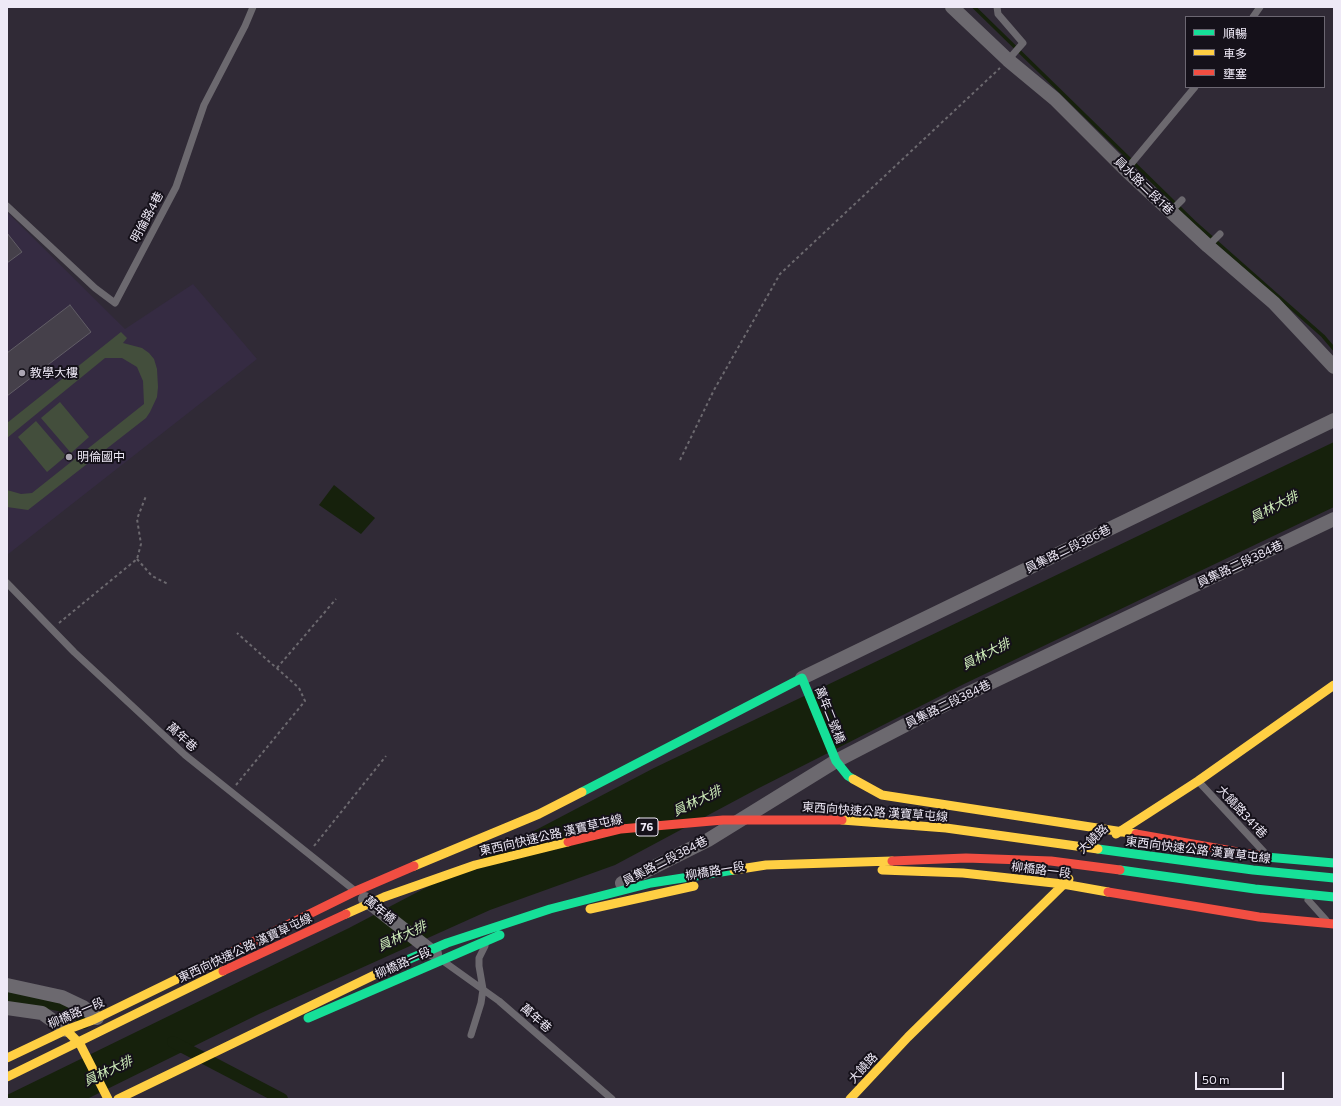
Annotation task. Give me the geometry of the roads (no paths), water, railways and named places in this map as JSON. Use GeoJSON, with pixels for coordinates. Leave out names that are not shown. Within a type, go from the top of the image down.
{"type":"FeatureCollection","features":[{"type":"Feature","properties":{"kind":"main road","name":"萬年二號橋"},"geometry":{"type":"LineString","coordinates":[[802,678],[836,761]]}},
{"type":"Feature","properties":{"kind":"main road","name":"柳橋路一段"},"geometry":{"type":"LineString","coordinates":[[7,1058],[66,1030],[97,1018],[356,891],[539,814],[802,678]]}},
{"type":"Feature","properties":{"kind":"main road","name":"大饒路"},"geometry":{"type":"LineString","coordinates":[[850,1099],[908,1037],[1063,884],[1120,831],[1198,781],[1334,685]]}},
{"type":"Feature","properties":{"kind":"main road"},"geometry":{"type":"LineString","coordinates":[[836,761],[848,776],[882,795],[1120,831],[1270,858],[1334,862]]}},
{"type":"Feature","properties":{"kind":"main road","name":"東西向快速公路 漢寶草屯線"},"geometry":{"type":"LineString","coordinates":[[7,1077],[244,960],[384,897],[475,865],[621,829],[723,820],[834,820],[946,828],[1253,870],[1334,878]]}},
{"type":"Feature","properties":{"kind":"main road"},"geometry":{"type":"LineString","coordinates":[[118,1099],[373,975],[447,943],[550,909],[651,883],[766,865],[966,858],[1051,861],[1255,889],[1334,897]]}},
{"type":"Feature","properties":{"kind":"main road","name":"柳橋路一段"},"geometry":{"type":"LineString","coordinates":[[788,874],[856,870],[962,873],[1063,884],[1259,917],[1333,926]]}},
{"type":"Feature","properties":{"kind":"main road","name":"柳橋路一段"},"geometry":{"type":"LineString","coordinates":[[578,912],[705,883],[735,880]]}},
{"type":"Feature","properties":{"kind":"main road","name":"柳橋路一段"},"geometry":{"type":"LineString","coordinates":[[298,1023],[442,959],[511,932]]}},
{"type":"Feature","properties":{"kind":"main road"},"geometry":{"type":"LineString","coordinates":[[66,1030],[80,1044],[107,1096]]}},
{"type":"Feature","properties":{"kind":"main road"},"geometry":{"type":"LineString","coordinates":[[137,1099],[263,1040]]}},
{"type":"Feature","properties":{"kind":"street","name":"員水路二段1巷"},"geometry":{"type":"LineString","coordinates":[[952,7],[1008,60],[1055,98],[1126,170],[1208,246],[1274,303],[1334,367]]}},
{"type":"Feature","properties":{"kind":"street","name":"員集路二段386巷"},"geometry":{"type":"LineString","coordinates":[[802,678],[1334,420]]}},
{"type":"Feature","properties":{"kind":"street","name":"員集路二段384巷"},"geometry":{"type":"LineString","coordinates":[[578,912],[603,893],[708,840],[836,761],[948,703],[1334,519]]}},
{"type":"Feature","properties":{"kind":"street","name":"萬年橋"},"geometry":{"type":"LineString","coordinates":[[356,891],[442,959]]}},
{"type":"Feature","properties":{"kind":"street"},"geometry":{"type":"LineString","coordinates":[[7,985],[62,997],[82,1007],[97,1018]]}},
{"type":"Feature","properties":{"kind":"street"},"geometry":{"type":"LineString","coordinates":[[7,1008],[42,1013],[66,1030]]}},
{"type":"Feature","properties":{"kind":"lane","name":"明倫路4巷"},"geometry":{"type":"LineString","coordinates":[[7,206],[95,288],[115,303],[176,187],[204,105],[245,26],[253,7]]}},
{"type":"Feature","properties":{"kind":"lane"},"geometry":{"type":"LineString","coordinates":[[997,7],[998,14],[1023,43],[1008,60]]}},
{"type":"Feature","properties":{"kind":"lane"},"geometry":{"type":"LineString","coordinates":[[1254,16],[1260,7]]}},
{"type":"Feature","properties":{"kind":"lane"},"geometry":{"type":"LineString","coordinates":[[1126,170],[1194,88]]}},
{"type":"Feature","properties":{"kind":"lane"},"geometry":{"type":"LineString","coordinates":[[1171,212],[1182,200]]}},
{"type":"Feature","properties":{"kind":"lane"},"geometry":{"type":"LineString","coordinates":[[1208,246],[1220,234]]}},
{"type":"Feature","properties":{"kind":"lane","name":"萬年巷"},"geometry":{"type":"LineString","coordinates":[[7,583],[74,652],[185,755],[356,891]]}},
{"type":"Feature","properties":{"kind":"lane","name":"大饒路341巷"},"geometry":{"type":"LineString","coordinates":[[1198,781],[1333,926]]}},
{"type":"Feature","properties":{"kind":"lane"},"geometry":{"type":"LineString","coordinates":[[471,1035],[481,1004],[482,989],[478,966],[479,958],[487,941]]}},
{"type":"Feature","properties":{"kind":"lane","name":"萬年巷"},"geometry":{"type":"LineString","coordinates":[[442,959],[499,1001],[612,1099]]}},
{"type":"Feature","properties":{"kind":"water","name":"員林大排"},"geometry":{"type":"Polygon","coordinates":[[[1334,442],[1334,507],[964,684],[757,789],[615,865],[490,910],[259,1014],[87,1099],[7,1099],[7,1095],[349,928],[654,768],[1334,442]]]}},
{"type":"Feature","properties":{"kind":"water"},"geometry":{"type":"Polygon","coordinates":[[[334,485],[375,518],[361,534],[319,505],[334,485]]]}},
{"type":"Feature","properties":{"kind":"waterway"},"geometry":{"type":"LineString","coordinates":[[974,7],[1194,222],[1323,336],[1334,349]]}},
{"type":"Feature","properties":{"kind":"waterway"},"geometry":{"type":"LineString","coordinates":[[7,995],[59,1005],[79,1013],[84,1023]]}},
{"type":"Feature","properties":{"kind":"waterway"},"geometry":{"type":"LineString","coordinates":[[173,1042],[282,1099]]}},
{"type":"Feature","properties":{"kind":"place","name":"教學大樓"},"geometry":{"type":"Point","coordinates":[22,373]}},
{"type":"Feature","properties":{"kind":"place","name":"明倫國中"},"geometry":{"type":"Point","coordinates":[69,457]}}]}
